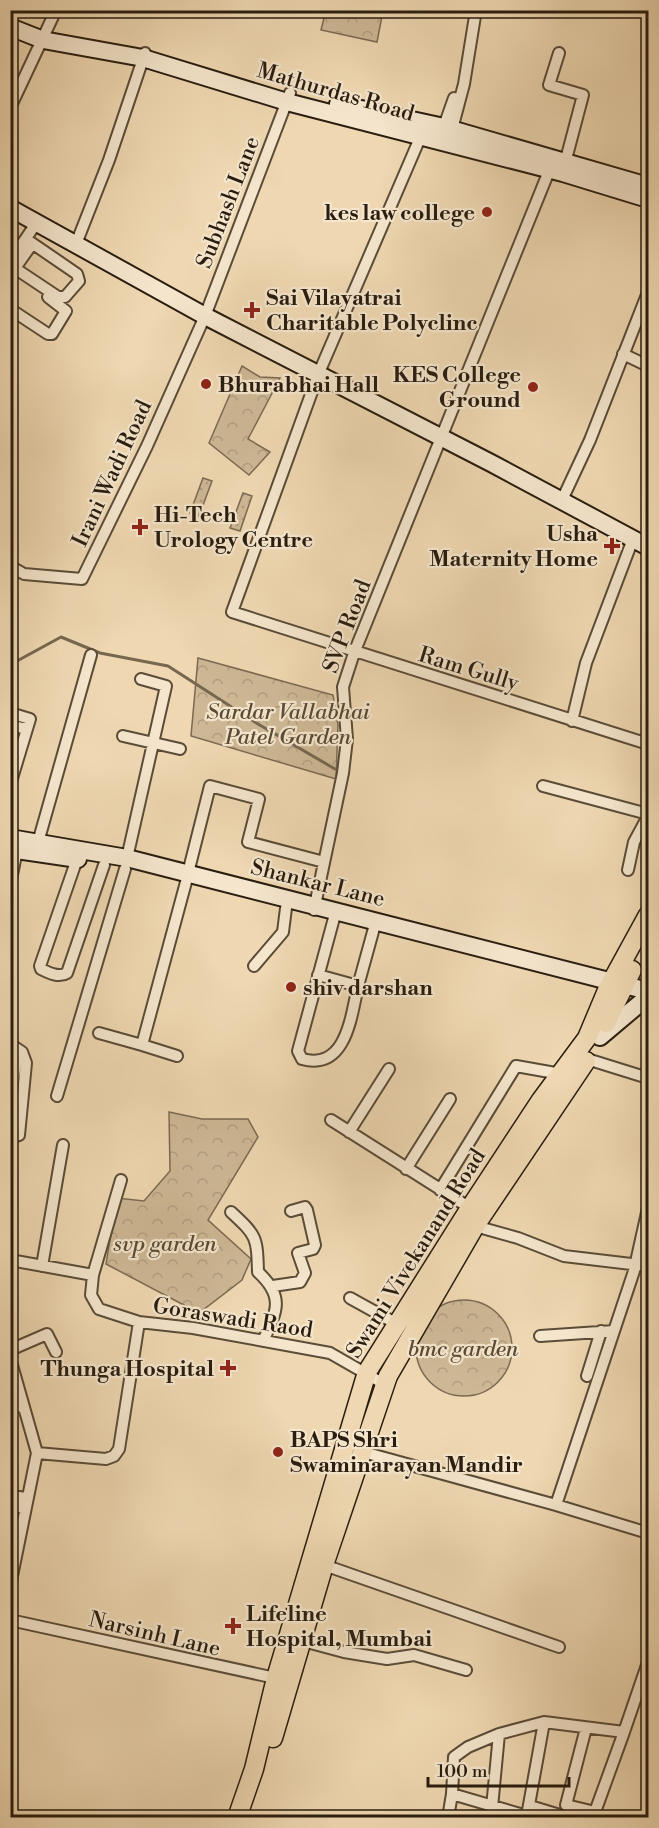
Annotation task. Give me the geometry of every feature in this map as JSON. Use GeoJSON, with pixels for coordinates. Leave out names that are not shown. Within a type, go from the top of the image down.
{"type":"FeatureCollection","features":[{"type":"Feature","properties":{"kind":"main road","name":"Swami Vivekanand Road"},"geometry":{"type":"LineString","coordinates":[[247,1818],[367,1372],[470,1208],[587,1038],[616,986],[648,915]]}},
{"type":"Feature","properties":{"kind":"main road","name":"Swami Vivekanand Road"},"geometry":{"type":"LineString","coordinates":[[237,1818],[284,1680],[303,1641],[324,1565],[384,1384],[475,1226],[588,1059],[600,1037],[616,986],[648,939]]}},
{"type":"Feature","properties":{"kind":"street"},"geometry":{"type":"LineString","coordinates":[[10,108],[56,10]]}},
{"type":"Feature","properties":{"kind":"street"},"geometry":{"type":"LineString","coordinates":[[446,135],[458,85],[470,10]]}},
{"type":"Feature","properties":{"kind":"street"},"geometry":{"type":"LineString","coordinates":[[446,135],[464,84],[476,10]]}},
{"type":"Feature","properties":{"kind":"street"},"geometry":{"type":"LineString","coordinates":[[10,18],[45,36]]}},
{"type":"Feature","properties":{"kind":"street","name":"Mathurdas Road"},"geometry":{"type":"LineString","coordinates":[[10,27],[45,36],[144,54],[420,138],[446,135],[559,168],[648,199]]}},
{"type":"Feature","properties":{"kind":"street","name":"SVP Road"},"geometry":{"type":"LineString","coordinates":[[314,909],[343,773],[347,739],[343,687],[354,653],[441,439],[559,168],[583,95],[549,86],[559,53]]}},
{"type":"Feature","properties":{"kind":"street"},"geometry":{"type":"LineString","coordinates":[[76,244],[109,160],[144,54]]}},
{"type":"Feature","properties":{"kind":"street"},"geometry":{"type":"LineString","coordinates":[[288,97],[446,135]]}},
{"type":"Feature","properties":{"kind":"street","name":"Subhash Lane"},"geometry":{"type":"LineString","coordinates":[[205,316],[288,97]]}},
{"type":"Feature","properties":{"kind":"street"},"geometry":{"type":"LineString","coordinates":[[318,375],[420,138]]}},
{"type":"Feature","properties":{"kind":"street"},"geometry":{"type":"LineString","coordinates":[[559,168],[648,186]]}},
{"type":"Feature","properties":{"kind":"street"},"geometry":{"type":"LineString","coordinates":[[10,208],[205,316],[562,500],[648,547]]}},
{"type":"Feature","properties":{"kind":"street"},"geometry":{"type":"LineString","coordinates":[[12,267],[29,242],[37,222]]}},
{"type":"Feature","properties":{"kind":"street"},"geometry":{"type":"LineString","coordinates":[[12,267],[60,298],[65,297],[79,281],[77,274],[29,242]]}},
{"type":"Feature","properties":{"kind":"street"},"geometry":{"type":"LineString","coordinates":[[10,309],[48,334],[52,334],[66,314],[65,309],[12,267]]}},
{"type":"Feature","properties":{"kind":"street"},"geometry":{"type":"LineString","coordinates":[[562,500],[590,440],[648,292]]}},
{"type":"Feature","properties":{"kind":"street","name":"Irani Wadi Road"},"geometry":{"type":"LineString","coordinates":[[10,566],[24,574],[82,579],[147,446],[205,316]]}},
{"type":"Feature","properties":{"kind":"street"},"geometry":{"type":"LineString","coordinates":[[623,354],[648,366]]}},
{"type":"Feature","properties":{"kind":"street","name":"Ram Gully"},"geometry":{"type":"LineString","coordinates":[[318,375],[232,612],[354,653],[648,744]]}},
{"type":"Feature","properties":{"kind":"street"},"geometry":{"type":"LineString","coordinates":[[572,721],[586,663],[633,539]]}},
{"type":"Feature","properties":{"kind":"street"},"geometry":{"type":"LineString","coordinates":[[37,847],[91,655]]}},
{"type":"Feature","properties":{"kind":"street"},"geometry":{"type":"LineString","coordinates":[[57,1096],[126,863],[166,686],[141,679]]}},
{"type":"Feature","properties":{"kind":"street"},"geometry":{"type":"LineString","coordinates":[[10,713],[30,719],[10,785]]}},
{"type":"Feature","properties":{"kind":"street"},"geometry":{"type":"LineString","coordinates":[[10,725],[26,729]]}},
{"type":"Feature","properties":{"kind":"street"},"geometry":{"type":"LineString","coordinates":[[123,736],[180,749]]}},
{"type":"Feature","properties":{"kind":"street"},"geometry":{"type":"LineString","coordinates":[[142,1045],[210,786],[259,800],[248,842],[324,862]]}},
{"type":"Feature","properties":{"kind":"street"},"geometry":{"type":"LineString","coordinates":[[543,786],[648,815],[634,842],[628,870]]}},
{"type":"Feature","properties":{"kind":"street"},"geometry":{"type":"LineString","coordinates":[[10,885],[13,846]]}},
{"type":"Feature","properties":{"kind":"street","name":"Shankar Lane"},"geometry":{"type":"LineString","coordinates":[[13,846],[37,847],[126,863],[616,986]]}},
{"type":"Feature","properties":{"kind":"street","name":"Shankar Lane"},"geometry":{"type":"LineString","coordinates":[[37,847],[104,864],[126,863]]}},
{"type":"Feature","properties":{"kind":"street"},"geometry":{"type":"LineString","coordinates":[[77,859],[40,966],[49,973],[62,976],[67,973],[104,864]]}},
{"type":"Feature","properties":{"kind":"street","name":"Shankar Lane"},"geometry":{"type":"LineString","coordinates":[[187,878],[286,908],[314,909],[334,918],[616,986]]}},
{"type":"Feature","properties":{"kind":"street"},"geometry":{"type":"LineString","coordinates":[[254,966],[283,932],[286,908]]}},
{"type":"Feature","properties":{"kind":"street"},"geometry":{"type":"LineString","coordinates":[[334,918],[298,1051],[302,1059],[323,1059],[333,1055],[340,1048],[349,1025],[374,928]]}},
{"type":"Feature","properties":{"kind":"street"},"geometry":{"type":"LineString","coordinates":[[318,975],[358,986]]}},
{"type":"Feature","properties":{"kind":"street"},"geometry":{"type":"LineString","coordinates":[[600,1037],[647,999],[616,986]]}},
{"type":"Feature","properties":{"kind":"street"},"geometry":{"type":"LineString","coordinates":[[99,1033],[177,1056]]}},
{"type":"Feature","properties":{"kind":"street"},"geometry":{"type":"LineString","coordinates":[[10,1044],[22,1052],[26,1063],[19,1136],[10,1138]]}},
{"type":"Feature","properties":{"kind":"street"},"geometry":{"type":"LineString","coordinates":[[10,1053],[17,1056],[10,1105]]}},
{"type":"Feature","properties":{"kind":"street"},"geometry":{"type":"LineString","coordinates":[[588,1059],[648,1078]]}},
{"type":"Feature","properties":{"kind":"street"},"geometry":{"type":"LineString","coordinates":[[440,1190],[516,1066],[561,1074]]}},
{"type":"Feature","properties":{"kind":"street"},"geometry":{"type":"LineString","coordinates":[[349,1132],[389,1069]]}},
{"type":"Feature","properties":{"kind":"street"},"geometry":{"type":"LineString","coordinates":[[406,1169],[450,1099]]}},
{"type":"Feature","properties":{"kind":"street"},"geometry":{"type":"LineString","coordinates":[[331,1120],[470,1208]]}},
{"type":"Feature","properties":{"kind":"street"},"geometry":{"type":"LineString","coordinates":[[42,1266],[63,1145]]}},
{"type":"Feature","properties":{"kind":"street"},"geometry":{"type":"LineString","coordinates":[[10,1260],[93,1275],[121,1180]]}},
{"type":"Feature","properties":{"kind":"street"},"geometry":{"type":"LineString","coordinates":[[273,1286],[300,1282],[305,1273],[298,1253],[313,1249],[315,1245],[307,1210],[304,1207],[291,1211]]}},
{"type":"Feature","properties":{"kind":"street"},"geometry":{"type":"LineString","coordinates":[[556,1505],[590,1377],[635,1266],[648,1208]]}},
{"type":"Feature","properties":{"kind":"street"},"geometry":{"type":"LineString","coordinates":[[231,1212],[253,1232],[257,1245],[258,1272],[273,1286],[276,1300],[273,1319],[263,1341]]}},
{"type":"Feature","properties":{"kind":"street"},"geometry":{"type":"LineString","coordinates":[[475,1226],[518,1238],[564,1256],[648,1266]]}},
{"type":"Feature","properties":{"kind":"street","name":"Goraswadi Raod"},"geometry":{"type":"LineString","coordinates":[[93,1275],[91,1295],[99,1309],[139,1322],[193,1328],[330,1353],[367,1372],[384,1384]]}},
{"type":"Feature","properties":{"kind":"street"},"geometry":{"type":"LineString","coordinates":[[350,1298],[398,1324]]}},
{"type":"Feature","properties":{"kind":"street"},"geometry":{"type":"LineString","coordinates":[[37,1453],[106,1459],[114,1456],[119,1449],[139,1322]]}},
{"type":"Feature","properties":{"kind":"street"},"geometry":{"type":"LineString","coordinates":[[10,1350],[47,1334],[56,1352]]}},
{"type":"Feature","properties":{"kind":"street"},"geometry":{"type":"LineString","coordinates":[[540,1336],[607,1334]]}},
{"type":"Feature","properties":{"kind":"street"},"geometry":{"type":"LineString","coordinates":[[10,1358],[37,1453],[10,1586]]}},
{"type":"Feature","properties":{"kind":"street"},"geometry":{"type":"LineString","coordinates":[[10,1405],[23,1407]]}},
{"type":"Feature","properties":{"kind":"street"},"geometry":{"type":"LineString","coordinates":[[363,1452],[648,1533]]}},
{"type":"Feature","properties":{"kind":"street"},"geometry":{"type":"LineString","coordinates":[[10,1496],[26,1503]]}},
{"type":"Feature","properties":{"kind":"street"},"geometry":{"type":"LineString","coordinates":[[10,1505],[26,1503]]}},
{"type":"Feature","properties":{"kind":"street"},"geometry":{"type":"LineString","coordinates":[[324,1565],[559,1647]]}},
{"type":"Feature","properties":{"kind":"street","name":"Narsinh Lane"},"geometry":{"type":"LineString","coordinates":[[10,1620],[284,1680]]}},
{"type":"Feature","properties":{"kind":"street"},"geometry":{"type":"LineString","coordinates":[[303,1641],[344,1652],[387,1659],[414,1655],[466,1670]]}},
{"type":"Feature","properties":{"kind":"street"},"geometry":{"type":"LineString","coordinates":[[452,1794],[492,1813],[595,1812],[638,1697],[648,1662]]}},
{"type":"Feature","properties":{"kind":"street"},"geometry":{"type":"LineString","coordinates":[[448,1818],[454,1757],[468,1747],[499,1734],[544,1722],[624,1732]]}},
{"type":"Feature","properties":{"kind":"street"},"geometry":{"type":"LineString","coordinates":[[528,1813],[544,1722]]}},
{"type":"Feature","properties":{"kind":"street"},"geometry":{"type":"LineString","coordinates":[[564,1813],[586,1728]]}},
{"type":"Feature","properties":{"kind":"street"},"geometry":{"type":"LineString","coordinates":[[492,1813],[499,1734]]}},
{"type":"Feature","properties":{"kind":"green space"},"geometry":{"type":"Polygon","coordinates":[[[326,10],[383,11],[377,42],[321,30],[326,10]]]}},
{"type":"Feature","properties":{"kind":"green space"},"geometry":{"type":"Polygon","coordinates":[[[242,366],[260,377],[280,378],[248,439],[270,452],[249,475],[209,443],[242,366]]]}},
{"type":"Feature","properties":{"kind":"green space"},"geometry":{"type":"Polygon","coordinates":[[[203,478],[212,481],[199,516],[190,513],[203,478]]]}},
{"type":"Feature","properties":{"kind":"green space"},"geometry":{"type":"Polygon","coordinates":[[[243,493],[252,496],[240,531],[230,528],[243,493]]]}},
{"type":"Feature","properties":{"kind":"green space","name":"Sardar Vallabhai Patel Garden"},"geometry":{"type":"Polygon","coordinates":[[[198,658],[333,695],[338,725],[336,779],[191,736],[198,658]]]}},
{"type":"Feature","properties":{"kind":"green space","name":"svp garden"},"geometry":{"type":"Polygon","coordinates":[[[169,1112],[202,1119],[248,1119],[258,1137],[208,1220],[251,1259],[242,1280],[199,1313],[106,1264],[117,1198],[144,1201],[170,1171],[169,1112]]]}},
{"type":"Feature","properties":{"kind":"green space","name":"bmc garden"},"geometry":{"type":"Polygon","coordinates":[[[464,1300],[482,1304],[498,1314],[508,1330],[512,1348],[508,1366],[498,1382],[482,1392],[464,1396],[446,1392],[430,1382],[420,1366],[416,1348],[420,1330],[430,1314],[446,1304],[464,1300]]]}},
{"type":"Feature","properties":{"kind":"waterway"},"geometry":{"type":"LineString","coordinates":[[10,661],[17,661],[61,637],[100,653],[168,666],[258,724],[335,769]]}},
{"type":"Feature","properties":{"kind":"place","name":"kes law college"},"geometry":{"type":"Point","coordinates":[487,212]}},
{"type":"Feature","properties":{"kind":"place","name":"Sai Vilayatrai Charitable Polyclinc"},"geometry":{"type":"Point","coordinates":[252,310]}},
{"type":"Feature","properties":{"kind":"place","name":"Bhurabhai Hall"},"geometry":{"type":"Point","coordinates":[206,384]}},
{"type":"Feature","properties":{"kind":"place","name":"KES College Ground"},"geometry":{"type":"Point","coordinates":[533,387]}},
{"type":"Feature","properties":{"kind":"place","name":"Hi-Tech Urology Centre"},"geometry":{"type":"Point","coordinates":[140,527]}},
{"type":"Feature","properties":{"kind":"place","name":"Usha Maternity Home"},"geometry":{"type":"Point","coordinates":[612,546]}},
{"type":"Feature","properties":{"kind":"place","name":"shiv darshan"},"geometry":{"type":"Point","coordinates":[291,987]}},
{"type":"Feature","properties":{"kind":"place","name":"Thunga Hospital"},"geometry":{"type":"Point","coordinates":[228,1368]}},
{"type":"Feature","properties":{"kind":"place","name":"BAPS Shri Swaminarayan Mandir"},"geometry":{"type":"Point","coordinates":[278,1452]}},
{"type":"Feature","properties":{"kind":"place","name":"Lifeline Hospital, Mumbai"},"geometry":{"type":"Point","coordinates":[233,1626]}}]}
